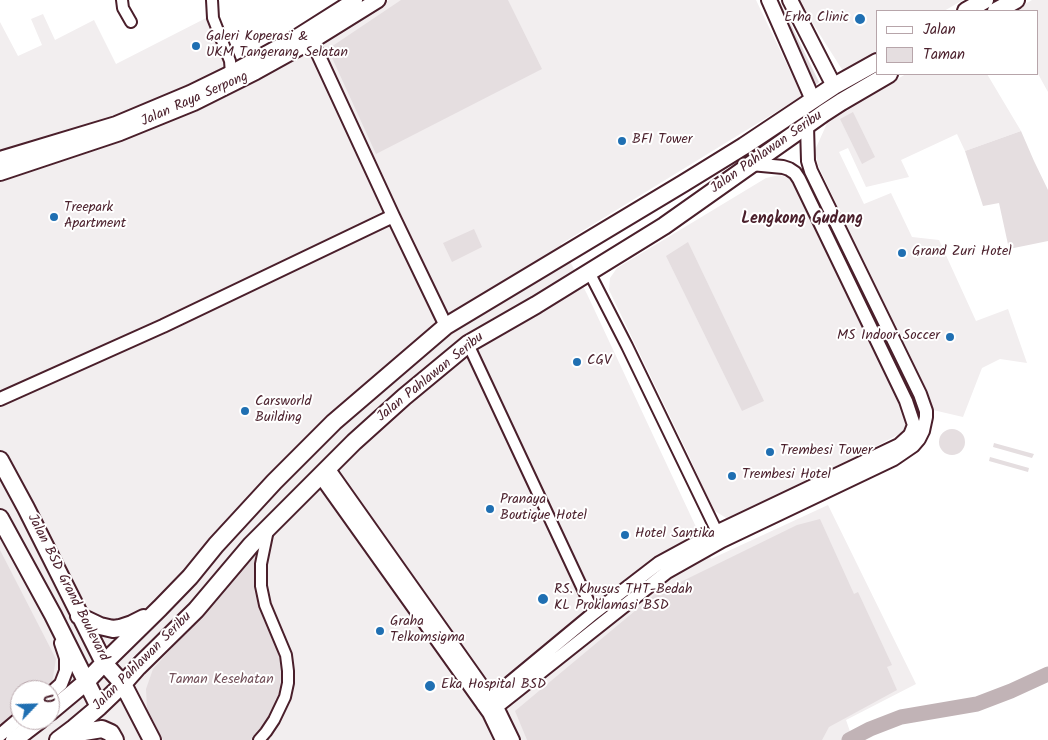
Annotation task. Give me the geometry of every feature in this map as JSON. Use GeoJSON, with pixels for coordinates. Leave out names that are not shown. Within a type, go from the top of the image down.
{"type":"FeatureCollection","features":[{"type":"Feature","properties":{"kind":"main road","name":"Jalan Raya Serpong"},"geometry":{"type":"LineString","coordinates":[[0,159],[188,100],[295,38],[355,0]]}},
{"type":"Feature","properties":{"kind":"main road","name":"Jalan Raya Serpong"},"geometry":{"type":"LineString","coordinates":[[0,173],[120,133],[188,100],[256,72],[312,41],[378,0]]}},
{"type":"Feature","properties":{"kind":"main road"},"geometry":{"type":"LineString","coordinates":[[769,0],[813,100]]}},
{"type":"Feature","properties":{"kind":"main road"},"geometry":{"type":"LineString","coordinates":[[790,0],[834,86]]}},
{"type":"Feature","properties":{"kind":"main road"},"geometry":{"type":"LineString","coordinates":[[968,10],[985,0]]}},
{"type":"Feature","properties":{"kind":"main road"},"geometry":{"type":"LineString","coordinates":[[998,10],[1016,0]]}},
{"type":"Feature","properties":{"kind":"main road","name":"Jalan Pahlawan Seribu"},"geometry":{"type":"LineString","coordinates":[[60,704],[86,682],[160,608],[274,482],[334,422],[446,326],[735,152],[834,86],[876,63]]}},
{"type":"Feature","properties":{"kind":"main road","name":"Jalan Pahlawan Seribu"},"geometry":{"type":"LineString","coordinates":[[61,738],[99,707],[123,684],[196,610],[246,551],[354,442],[404,396],[468,344],[664,226],[841,102],[887,75]]}},
{"type":"Feature","properties":{"kind":"main road"},"geometry":{"type":"LineString","coordinates":[[334,422],[333,431],[336,440],[343,443],[354,442]]}},
{"type":"Feature","properties":{"kind":"main road","name":"Jalan BSD Grand Boulevard"},"geometry":{"type":"LineString","coordinates":[[0,460],[104,663],[123,684],[152,740]]}},
{"type":"Feature","properties":{"kind":"main road","name":"Jalan BSD Grand Boulevard"},"geometry":{"type":"LineString","coordinates":[[0,518],[51,612],[99,707]]}},
{"type":"Feature","properties":{"kind":"main road"},"geometry":{"type":"LineString","coordinates":[[51,612],[60,619],[77,612],[100,626],[113,629],[132,624],[160,608]]}},
{"type":"Feature","properties":{"kind":"main road"},"geometry":{"type":"LineString","coordinates":[[61,738],[97,729],[102,729],[113,737]]}},
{"type":"Feature","properties":{"kind":"main road"},"geometry":{"type":"LineString","coordinates":[[14,740],[27,730]]}},
{"type":"Feature","properties":{"kind":"street"},"geometry":{"type":"LineString","coordinates":[[122,0],[123,8],[131,22]]}},
{"type":"Feature","properties":{"kind":"street"},"geometry":{"type":"LineString","coordinates":[[212,0],[213,18],[230,61],[231,74]]}},
{"type":"Feature","properties":{"kind":"street"},"geometry":{"type":"LineString","coordinates":[[312,41],[446,326]]}},
{"type":"Feature","properties":{"kind":"street"},"geometry":{"type":"LineString","coordinates":[[490,706],[594,613],[659,563],[719,536],[899,444],[920,424],[926,411],[920,394],[811,171],[807,148],[807,126]]}},
{"type":"Feature","properties":{"kind":"street"},"geometry":{"type":"LineString","coordinates":[[751,164],[783,167],[795,173],[799,178],[906,401],[920,424]]}},
{"type":"Feature","properties":{"kind":"street"},"geometry":{"type":"LineString","coordinates":[[799,178],[811,171]]}},
{"type":"Feature","properties":{"kind":"street"},"geometry":{"type":"LineString","coordinates":[[0,399],[163,326],[393,216]]}},
{"type":"Feature","properties":{"kind":"street"},"geometry":{"type":"LineString","coordinates":[[589,272],[719,536]]}},
{"type":"Feature","properties":{"kind":"street"},"geometry":{"type":"LineString","coordinates":[[468,344],[594,613]]}},
{"type":"Feature","properties":{"kind":"street"},"geometry":{"type":"LineString","coordinates":[[324,472],[513,740]]}},
{"type":"Feature","properties":{"kind":"street"},"geometry":{"type":"LineString","coordinates":[[259,740],[274,720],[285,698],[288,677],[286,655],[265,605],[261,586],[261,564],[269,528]]}},
{"type":"Feature","properties":{"kind":"street"},"geometry":{"type":"LineString","coordinates":[[490,706],[667,572],[719,536]]}},
{"type":"Feature","properties":{"kind":"street"},"geometry":{"type":"LineString","coordinates":[[51,612],[67,666],[60,684]]}},
{"type":"Feature","properties":{"kind":"street"},"geometry":{"type":"LineString","coordinates":[[490,706],[502,740]]}},
{"type":"Feature","properties":{"kind":"street"},"geometry":{"type":"LineString","coordinates":[[0,735],[10,726]]}},
{"type":"Feature","properties":{"kind":"shaded area"},"geometry":{"type":"Polygon","coordinates":[[[389,0],[756,0],[802,96],[561,244],[587,294],[711,559],[828,505],[916,684],[846,720],[853,740],[0,740],[0,22],[18,56],[42,45],[31,19],[43,14],[55,40],[94,20],[116,64],[212,15],[234,92],[337,35],[389,0]]]}},
{"type":"Feature","properties":{"kind":"shaded area"},"geometry":{"type":"Polygon","coordinates":[[[798,0],[963,0],[946,10],[876,10],[876,52],[843,71],[798,0]]]}},
{"type":"Feature","properties":{"kind":"shaded area"},"geometry":{"type":"Polygon","coordinates":[[[1032,0],[1048,0],[1048,92],[1038,74],[1038,10],[1015,10],[1032,0]]]}},
{"type":"Feature","properties":{"kind":"shaded area"},"geometry":{"type":"Polygon","coordinates":[[[904,75],[988,75],[1021,131],[965,151],[957,134],[901,160],[909,177],[866,187],[848,148],[839,152],[864,204],[891,193],[912,237],[939,240],[976,321],[1008,309],[1027,363],[1000,359],[982,368],[963,417],[933,410],[818,165],[815,150],[829,119],[904,75]]]}},
{"type":"Feature","properties":{"kind":"shaded area"},"geometry":{"type":"Polygon","coordinates":[[[780,175],[791,179],[799,189],[908,424],[903,432],[850,460],[728,519],[713,510],[609,290],[610,278],[617,268],[766,178],[780,175]]]}},
{"type":"Feature","properties":{"kind":"green space"},"geometry":{"type":"Polygon","coordinates":[[[401,0],[508,0],[542,69],[376,154],[328,49],[401,0]]]}},
{"type":"Feature","properties":{"kind":"green space"},"geometry":{"type":"Polygon","coordinates":[[[773,0],[779,0],[819,82],[816,85],[813,84],[773,0]]]}},
{"type":"Feature","properties":{"kind":"green space"},"geometry":{"type":"Polygon","coordinates":[[[853,112],[875,157],[862,164],[840,119],[853,112]]]}},
{"type":"Feature","properties":{"kind":"green space"},"geometry":{"type":"Polygon","coordinates":[[[1021,131],[1048,190],[1048,241],[1009,249],[999,203],[983,206],[965,151],[1021,131]]]}},
{"type":"Feature","properties":{"kind":"green space"},"geometry":{"type":"Polygon","coordinates":[[[474,229],[482,247],[452,262],[443,243],[474,229]]]}},
{"type":"Feature","properties":{"kind":"green space"},"geometry":{"type":"Polygon","coordinates":[[[688,242],[764,401],[742,411],[666,256],[688,242]]]}},
{"type":"Feature","properties":{"kind":"green space"},"geometry":{"type":"Polygon","coordinates":[[[952,429],[961,433],[965,442],[961,451],[952,455],[943,451],[939,442],[943,433],[952,429]]]}},
{"type":"Feature","properties":{"kind":"green space"},"geometry":{"type":"Polygon","coordinates":[[[994,443],[1034,454],[1032,458],[993,447],[994,443]]]}},
{"type":"Feature","properties":{"kind":"green space"},"geometry":{"type":"Polygon","coordinates":[[[990,457],[1029,468],[1028,472],[989,461],[990,457]]]}},
{"type":"Feature","properties":{"kind":"green space"},"geometry":{"type":"Polygon","coordinates":[[[820,519],[854,594],[858,592],[892,665],[887,667],[897,690],[829,727],[822,740],[527,740],[515,711],[654,595],[797,525],[820,519]]]}},
{"type":"Feature","properties":{"kind":"green space","name":"Taman Kesehatan"},"geometry":{"type":"Polygon","coordinates":[[[257,547],[254,568],[254,590],[262,616],[278,652],[282,672],[278,699],[265,724],[251,740],[163,740],[147,709],[146,689],[153,669],[213,603],[257,547]]]}},
{"type":"Feature","properties":{"kind":"green space"},"geometry":{"type":"Polygon","coordinates":[[[0,550],[56,659],[52,680],[10,680],[10,720],[0,729],[0,550]]]}},
{"type":"Feature","properties":{"kind":"waterway"},"geometry":{"type":"LineString","coordinates":[[849,740],[870,729],[901,717],[977,704],[1048,674]]}},
{"type":"Feature","properties":{"kind":"place","name":"Erha Clinic"},"geometry":{"type":"Point","coordinates":[860,19]}},
{"type":"Feature","properties":{"kind":"place","name":"Galeri Koperasi & UKM Tangerang Selatan"},"geometry":{"type":"Point","coordinates":[196,46]}},
{"type":"Feature","properties":{"kind":"place","name":"BFI Tower"},"geometry":{"type":"Point","coordinates":[622,141]}},
{"type":"Feature","properties":{"kind":"place","name":"Treepark Apartment"},"geometry":{"type":"Point","coordinates":[54,217]}},
{"type":"Feature","properties":{"kind":"place","name":"Grand Zuri Hotel"},"geometry":{"type":"Point","coordinates":[902,253]}},
{"type":"Feature","properties":{"kind":"place","name":"MS Indoor Soccer"},"geometry":{"type":"Point","coordinates":[950,337]}},
{"type":"Feature","properties":{"kind":"place","name":"CGV"},"geometry":{"type":"Point","coordinates":[577,362]}},
{"type":"Feature","properties":{"kind":"place","name":"Carsworld Building"},"geometry":{"type":"Point","coordinates":[245,411]}},
{"type":"Feature","properties":{"kind":"place","name":"Trembesi Tower"},"geometry":{"type":"Point","coordinates":[770,452]}},
{"type":"Feature","properties":{"kind":"place","name":"Trembesi Hotel"},"geometry":{"type":"Point","coordinates":[732,476]}},
{"type":"Feature","properties":{"kind":"place","name":"Pranaya Boutique Hotel"},"geometry":{"type":"Point","coordinates":[490,509]}},
{"type":"Feature","properties":{"kind":"place","name":"Hotel Santika"},"geometry":{"type":"Point","coordinates":[625,535]}},
{"type":"Feature","properties":{"kind":"place","name":"RS. Khusus THT-Bedah KL Proklamasi BSD"},"geometry":{"type":"Point","coordinates":[543,599]}},
{"type":"Feature","properties":{"kind":"place","name":"Graha Telkomsigma"},"geometry":{"type":"Point","coordinates":[380,631]}},
{"type":"Feature","properties":{"kind":"place","name":"Eka Hospital BSD"},"geometry":{"type":"Point","coordinates":[430,686]}},
{"type":"Feature","properties":{"kind":"district","name":"Lengkong Gudang"},"geometry":{"type":"Point","coordinates":[802,220]}}]}
